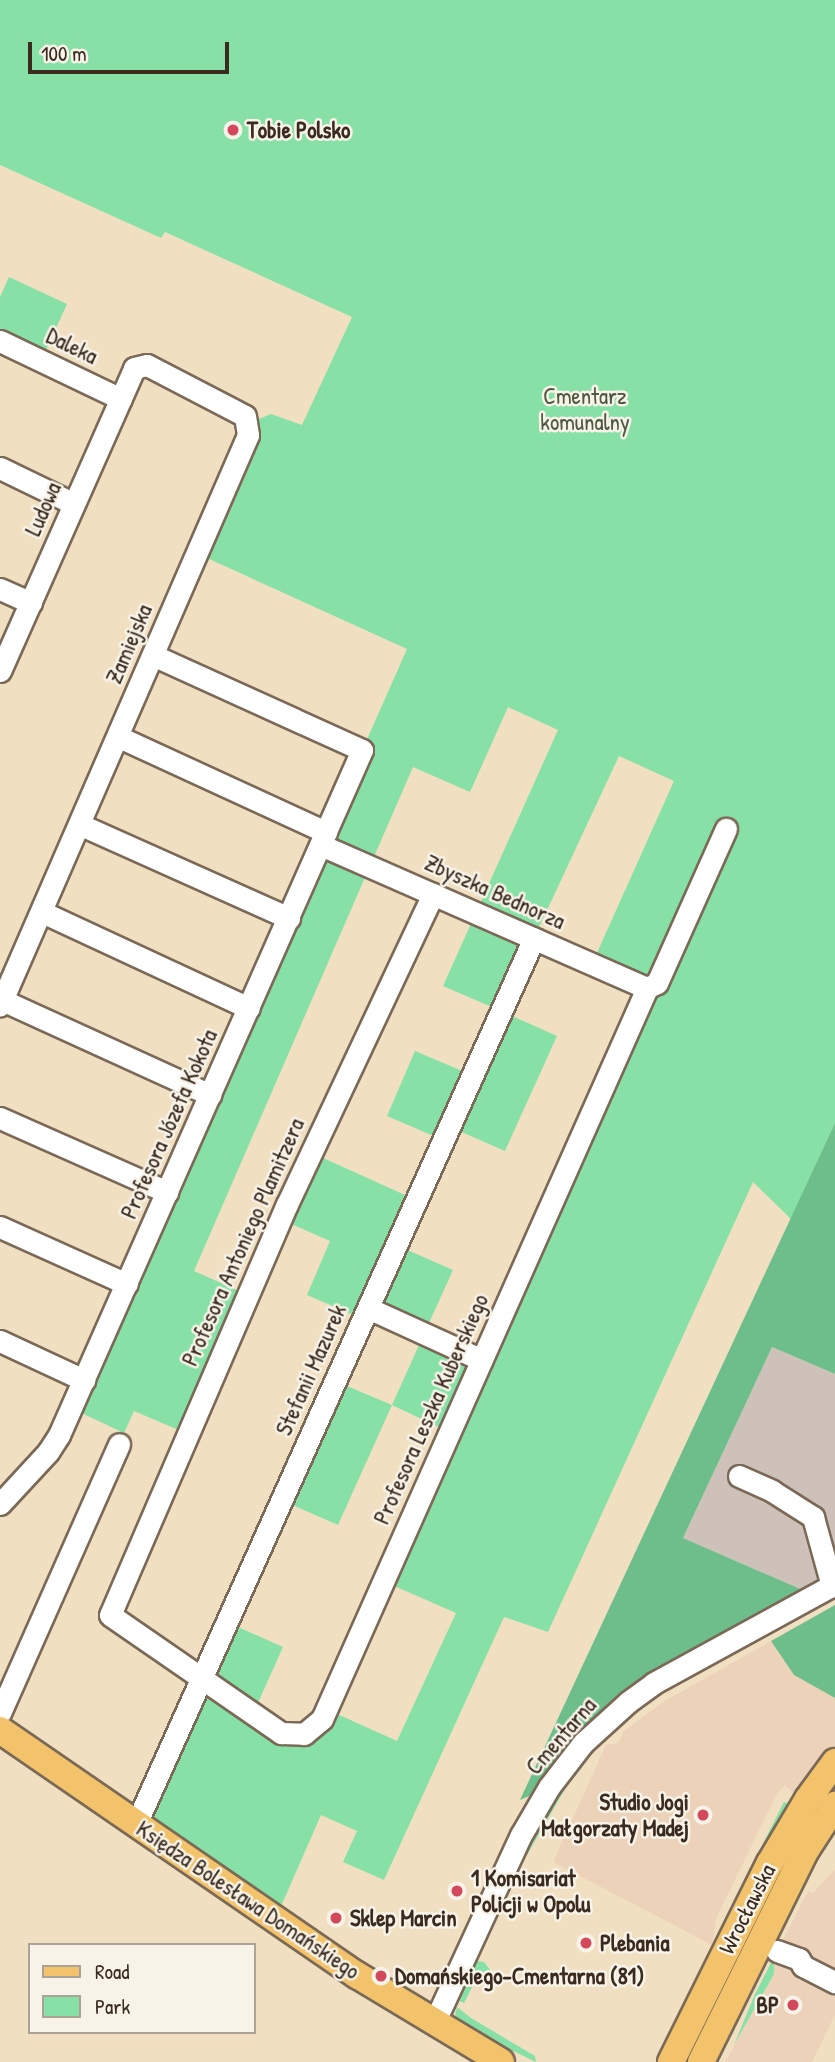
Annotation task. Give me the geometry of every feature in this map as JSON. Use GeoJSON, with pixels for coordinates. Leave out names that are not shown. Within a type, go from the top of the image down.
{"type":"FeatureCollection","features":[{"type":"Feature","properties":{"kind":"main road","name":"Księdza Bolesława Domańskiego"},"geometry":{"type":"LineString","coordinates":[[0,1730],[357,1975],[501,2062]]}},
{"type":"Feature","properties":{"kind":"main road","name":"Wrocławska"},"geometry":{"type":"LineString","coordinates":[[671,2062],[770,1863],[808,1798],[835,1762]]}},
{"type":"Feature","properties":{"kind":"main road","name":"Wrocławska"},"geometry":{"type":"LineString","coordinates":[[701,2062],[789,1882],[835,1805]]}},
{"type":"Feature","properties":{"kind":"street","name":"Daleka"},"geometry":{"type":"LineString","coordinates":[[0,341],[121,399]]}},
{"type":"Feature","properties":{"kind":"street","name":"Zamiejska"},"geometry":{"type":"LineString","coordinates":[[1,1002],[81,825],[248,435],[249,423],[245,416],[148,365],[134,368]]}},
{"type":"Feature","properties":{"kind":"street","name":"Ludowa"},"geometry":{"type":"LineString","coordinates":[[0,671],[134,368]]}},
{"type":"Feature","properties":{"kind":"street"},"geometry":{"type":"LineString","coordinates":[[0,468],[74,504]]}},
{"type":"Feature","properties":{"kind":"street"},"geometry":{"type":"LineString","coordinates":[[0,589],[31,603]]}},
{"type":"Feature","properties":{"kind":"street","name":"Profesora Józefa Kokota"},"geometry":{"type":"LineString","coordinates":[[0,1504],[54,1444],[362,750],[153,655]]}},
{"type":"Feature","properties":{"kind":"street","name":"Zbyszka Bednorza"},"geometry":{"type":"LineString","coordinates":[[118,737],[433,894],[647,988]]}},
{"type":"Feature","properties":{"kind":"street"},"geometry":{"type":"LineString","coordinates":[[81,825],[289,918]]}},
{"type":"Feature","properties":{"kind":"street","name":"Profesora Leszka Kuberskiego"},"geometry":{"type":"LineString","coordinates":[[110,1615],[281,1733],[297,1736],[317,1725],[647,988],[657,983],[726,830]]}},
{"type":"Feature","properties":{"kind":"street","name":"Profesora Antoniego Plamitzera"},"geometry":{"type":"LineString","coordinates":[[110,1615],[287,1204],[433,894]]}},
{"type":"Feature","properties":{"kind":"street"},"geometry":{"type":"LineString","coordinates":[[42,912],[249,1008]]}},
{"type":"Feature","properties":{"kind":"street","name":"Stefanii Mazurek"},"geometry":{"type":"LineString","coordinates":[[136,1824],[534,938]]}},
{"type":"Feature","properties":{"kind":"street"},"geometry":{"type":"LineString","coordinates":[[1,1002],[210,1095]]}},
{"type":"Feature","properties":{"kind":"street"},"geometry":{"type":"LineString","coordinates":[[0,1118],[167,1192]]}},
{"type":"Feature","properties":{"kind":"street"},"geometry":{"type":"LineString","coordinates":[[0,1227],[127,1284]]}},
{"type":"Feature","properties":{"kind":"street"},"geometry":{"type":"LineString","coordinates":[[368,1308],[482,1360]]}},
{"type":"Feature","properties":{"kind":"street"},"geometry":{"type":"LineString","coordinates":[[0,1341],[84,1380]]}},
{"type":"Feature","properties":{"kind":"street"},"geometry":{"type":"LineString","coordinates":[[0,1713],[119,1444]]}},
{"type":"Feature","properties":{"kind":"street"},"geometry":{"type":"LineString","coordinates":[[739,1476],[772,1491],[813,1517],[833,1585]]}},
{"type":"Feature","properties":{"kind":"street","name":"Cmentarna"},"geometry":{"type":"LineString","coordinates":[[434,2023],[521,1835],[549,1787],[583,1743],[628,1702],[654,1683],[833,1585]]}},
{"type":"Feature","properties":{"kind":"street"},"geometry":{"type":"LineString","coordinates":[[777,1951],[799,1959],[803,1966],[835,1982]]}},
{"type":"Feature","properties":{"kind":"shaded area"},"geometry":{"type":"Polygon","coordinates":[[[772,1347],[835,1374],[835,1584],[814,1595],[683,1538],[772,1347]]]}},
{"type":"Feature","properties":{"kind":"shaded area"},"geometry":{"type":"Polygon","coordinates":[[[771,1641],[794,1675],[835,1698],[835,1751],[798,1797],[785,1785],[777,1793],[716,1919],[712,1945],[553,1862],[606,1745],[618,1743],[624,1731],[663,1702],[771,1641]]]}},
{"type":"Feature","properties":{"kind":"shaded area"},"geometry":{"type":"Polygon","coordinates":[[[835,1869],[835,2015],[812,2062],[725,2062],[774,1974],[774,1957],[808,1891],[813,1893],[835,1869]]]}},
{"type":"Feature","properties":{"kind":"green space","name":"Cmentarz komunalny"},"geometry":{"type":"Polygon","coordinates":[[[0,0],[835,0],[835,1123],[791,1219],[753,1182],[548,1632],[504,1617],[384,1880],[343,1862],[357,1831],[321,1815],[275,1920],[136,1824],[227,1622],[283,1647],[253,1714],[290,1736],[326,1709],[397,1741],[456,1613],[383,1581],[449,1432],[392,1405],[424,1334],[481,1360],[647,989],[592,964],[674,781],[619,756],[501,1011],[443,986],[558,730],[508,707],[470,792],[413,767],[194,1271],[248,1295],[188,1434],[134,1411],[124,1433],[71,1408],[407,649],[196,553],[249,423],[271,414],[302,425],[352,317],[165,232],[161,238],[0,165],[0,0]]]}},
{"type":"Feature","properties":{"kind":"green space"},"geometry":{"type":"Polygon","coordinates":[[[9,277],[67,304],[41,361],[0,341],[0,297],[9,277]]]}},
{"type":"Feature","properties":{"kind":"green space"},"geometry":{"type":"Polygon","coordinates":[[[501,1011],[557,1036],[505,1151],[450,1127],[443,1140],[387,1116],[415,1051],[472,1075],[501,1011]]]}},
{"type":"Feature","properties":{"kind":"green space"},"geometry":{"type":"Polygon","coordinates":[[[835,1123],[835,1374],[772,1347],[683,1538],[814,1595],[654,1683],[549,1787],[520,1800],[835,1123]]]}},
{"type":"Feature","properties":{"kind":"green space"},"geometry":{"type":"Polygon","coordinates":[[[310,1152],[416,1200],[396,1245],[453,1270],[424,1334],[363,1319],[307,1295],[330,1241],[280,1219],[310,1152]]]}},
{"type":"Feature","properties":{"kind":"green space"},"geometry":{"type":"Polygon","coordinates":[[[335,1381],[392,1405],[338,1525],[281,1500],[335,1381]]]}},
{"type":"Feature","properties":{"kind":"green space"},"geometry":{"type":"Polygon","coordinates":[[[835,1605],[835,1698],[794,1675],[771,1641],[835,1605]]]}},
{"type":"Feature","properties":{"kind":"green space"},"geometry":{"type":"Polygon","coordinates":[[[600,1744],[565,1789],[527,1855],[523,1853],[552,1799],[594,1746],[600,1744]]]}},
{"type":"Feature","properties":{"kind":"green space"},"geometry":{"type":"Polygon","coordinates":[[[784,1802],[792,1805],[723,1939],[726,1917],[784,1802]]]}},
{"type":"Feature","properties":{"kind":"green space"},"geometry":{"type":"Polygon","coordinates":[[[774,1957],[774,1974],[734,2045],[755,1994],[774,1957]]]}},
{"type":"Feature","properties":{"kind":"green space"},"geometry":{"type":"Polygon","coordinates":[[[484,1962],[491,1971],[488,1976],[480,1972],[464,2003],[455,1999],[471,1963],[484,1962]]]}},
{"type":"Feature","properties":{"kind":"green space"},"geometry":{"type":"Polygon","coordinates":[[[457,2007],[535,2056],[536,2062],[462,2026],[455,2015],[457,2007]]]}},
{"type":"Feature","properties":{"kind":"place","name":"Tobie Polsko"},"geometry":{"type":"Point","coordinates":[233,130]}},
{"type":"Feature","properties":{"kind":"place","name":"Studio Jogi Małgorzaty Madej"},"geometry":{"type":"Point","coordinates":[703,1815]}},
{"type":"Feature","properties":{"kind":"place","name":"1 Komisariat Policji w Opolu"},"geometry":{"type":"Point","coordinates":[457,1891]}},
{"type":"Feature","properties":{"kind":"place","name":"Sklep Marcin"},"geometry":{"type":"Point","coordinates":[336,1918]}},
{"type":"Feature","properties":{"kind":"place","name":"Plebania"},"geometry":{"type":"Point","coordinates":[586,1943]}},
{"type":"Feature","properties":{"kind":"place","name":"Domańskiego-Cmentarna (81)"},"geometry":{"type":"Point","coordinates":[381,1976]}},
{"type":"Feature","properties":{"kind":"place","name":"BP"},"geometry":{"type":"Point","coordinates":[793,2005]}}]}
